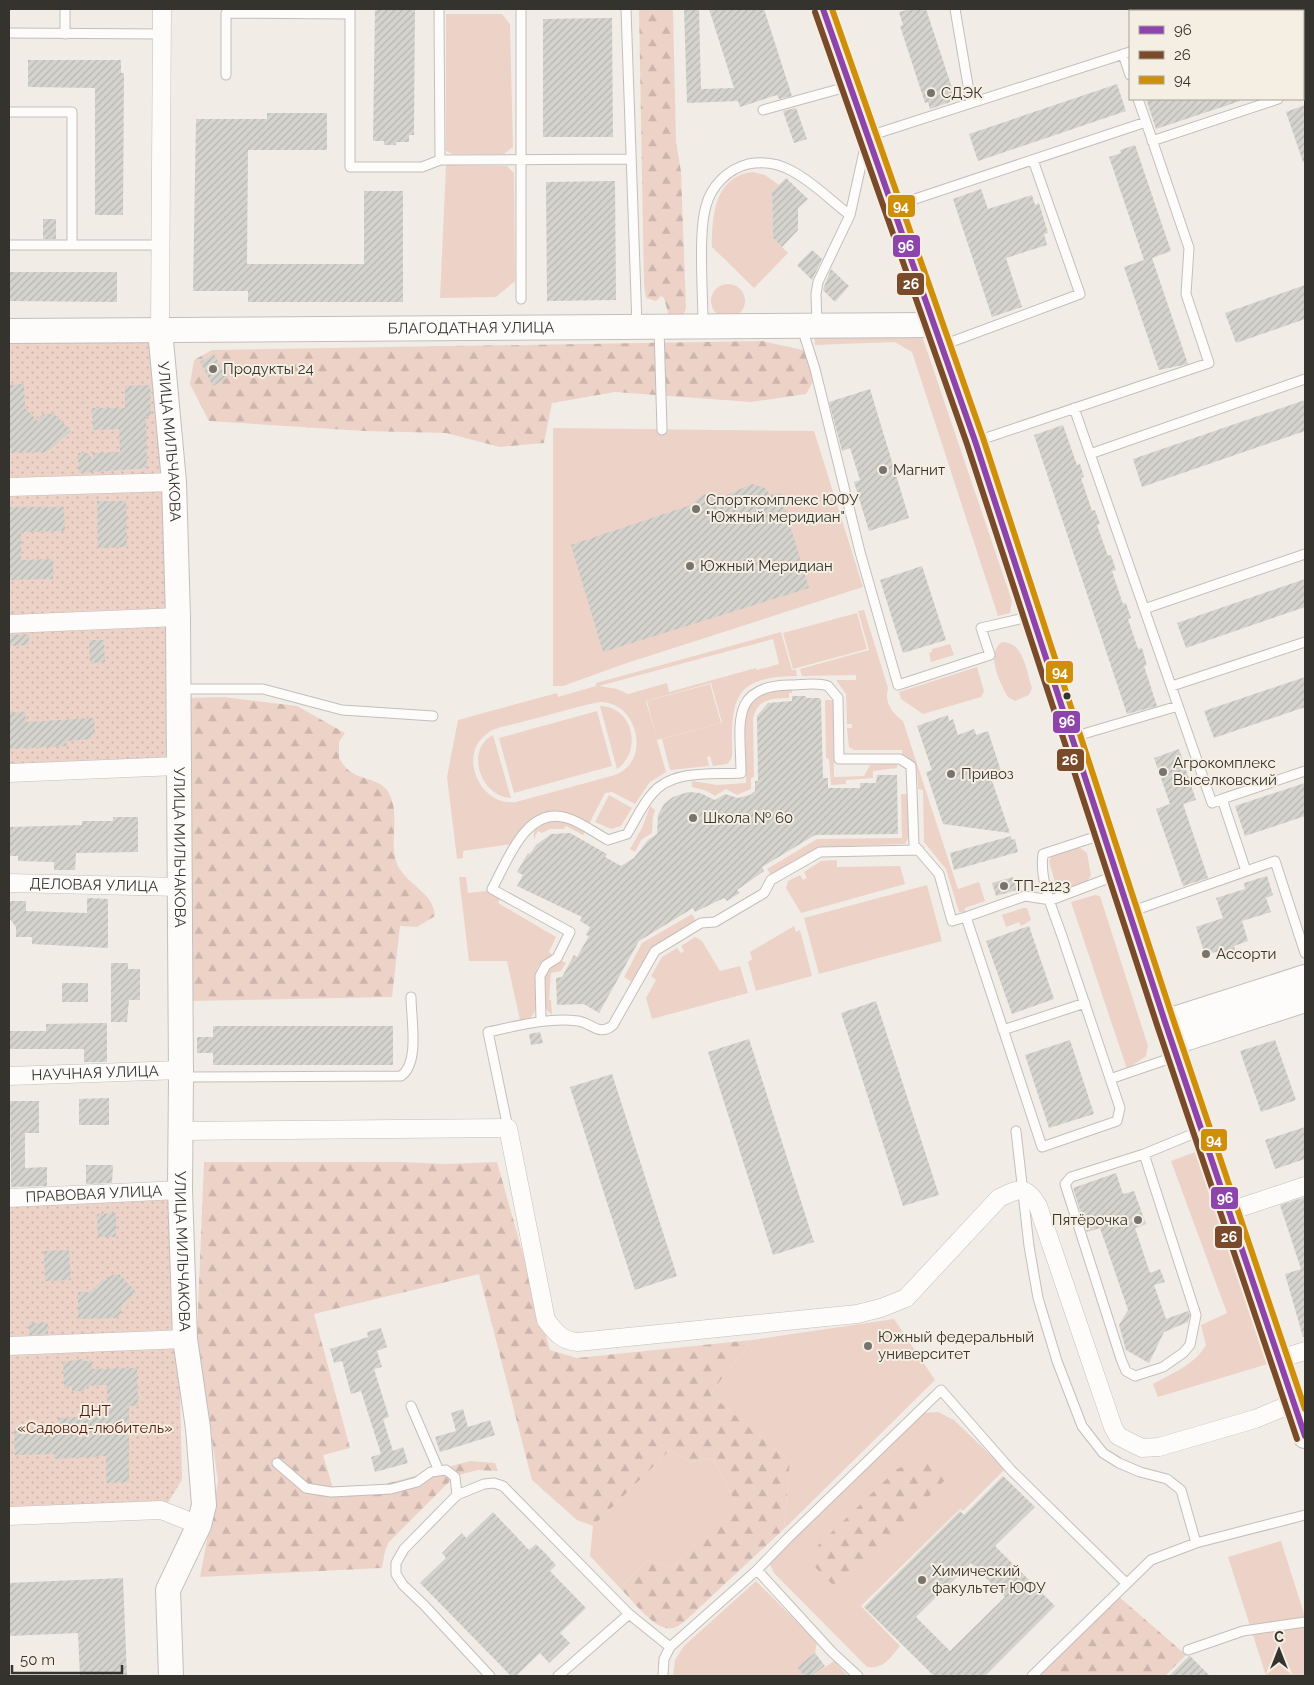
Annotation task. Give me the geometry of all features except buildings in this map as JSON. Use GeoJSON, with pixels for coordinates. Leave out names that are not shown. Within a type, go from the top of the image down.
{"type":"FeatureCollection","features":[{"type":"Feature","properties":{"kind":"street","name":"УЛИЦА МИЛЬЧАКОВА"},"geometry":{"type":"LineString","coordinates":[[162,9],[160,330],[174,482],[178,617],[177,766],[181,1074],[180,1190],[185,1340],[200,1454],[204,1505],[199,1525],[168,1590],[171,1676]]}},
{"type":"Feature","properties":{"kind":"street"},"geometry":{"type":"LineString","coordinates":[[823,9],[975,441],[1117,875],[1305,1436]]}},
{"type":"Feature","properties":{"kind":"street","name":"БЛАГОДАТНАЯ УЛИЦА"},"geometry":{"type":"LineString","coordinates":[[9,331],[809,325],[937,335]]}},
{"type":"Feature","properties":{"kind":"street"},"geometry":{"type":"LineString","coordinates":[[9,487],[174,482]]}},
{"type":"Feature","properties":{"kind":"street"},"geometry":{"type":"LineString","coordinates":[[9,624],[178,617]]}},
{"type":"Feature","properties":{"kind":"street"},"geometry":{"type":"LineString","coordinates":[[9,773],[177,766]]}},
{"type":"Feature","properties":{"kind":"street","name":"ДЕЛОВАЯ УЛИЦА"},"geometry":{"type":"LineString","coordinates":[[9,882],[179,887]]}},
{"type":"Feature","properties":{"kind":"street"},"geometry":{"type":"LineString","coordinates":[[1172,1040],[1305,977]]}},
{"type":"Feature","properties":{"kind":"street"},"geometry":{"type":"LineString","coordinates":[[1172,1040],[1305,1000]]}},
{"type":"Feature","properties":{"kind":"street","name":"НАУЧНАЯ УЛИЦА"},"geometry":{"type":"LineString","coordinates":[[9,1076],[181,1074]]}},
{"type":"Feature","properties":{"kind":"street"},"geometry":{"type":"LineString","coordinates":[[180,1131],[508,1128],[546,1320],[554,1332],[572,1342],[857,1314],[881,1308],[906,1298],[927,1278],[999,1198],[1012,1192],[1023,1190],[1031,1194],[1038,1206],[1113,1427],[1118,1436],[1142,1448],[1159,1447],[1256,1419],[1294,1403]]}},
{"type":"Feature","properties":{"kind":"street"},"geometry":{"type":"LineString","coordinates":[[1230,1210],[1305,1186]]}},
{"type":"Feature","properties":{"kind":"street","name":"ПРАВОВАЯ УЛИЦА"},"geometry":{"type":"LineString","coordinates":[[9,1198],[180,1190]]}},
{"type":"Feature","properties":{"kind":"street"},"geometry":{"type":"LineString","coordinates":[[9,1346],[185,1340]]}},
{"type":"Feature","properties":{"kind":"street"},"geometry":{"type":"LineString","coordinates":[[1279,1359],[1305,1351]]}},
{"type":"Feature","properties":{"kind":"street"},"geometry":{"type":"LineString","coordinates":[[9,1516],[160,1510],[199,1525]]}},
{"type":"Feature","properties":{"kind":"lane"},"geometry":{"type":"LineString","coordinates":[[65,9],[65,34]]}},
{"type":"Feature","properties":{"kind":"lane"},"geometry":{"type":"LineString","coordinates":[[439,9],[440,160]]}},
{"type":"Feature","properties":{"kind":"lane"},"geometry":{"type":"LineString","coordinates":[[521,9],[521,299]]}},
{"type":"Feature","properties":{"kind":"lane"},"geometry":{"type":"LineString","coordinates":[[626,9],[630,159],[648,327],[662,430]]}},
{"type":"Feature","properties":{"kind":"lane"},"geometry":{"type":"LineString","coordinates":[[955,9],[971,103]]}},
{"type":"Feature","properties":{"kind":"lane"},"geometry":{"type":"LineString","coordinates":[[226,75],[226,13],[350,11],[350,167],[422,167],[440,160],[630,159]]}},
{"type":"Feature","properties":{"kind":"lane"},"geometry":{"type":"LineString","coordinates":[[9,33],[162,34]]}},
{"type":"Feature","properties":{"kind":"lane"},"geometry":{"type":"LineString","coordinates":[[1032,616],[981,628],[990,655],[898,685],[860,552],[815,369],[809,325],[818,282],[850,215],[867,136],[1127,53],[1129,68]]}},
{"type":"Feature","properties":{"kind":"lane"},"geometry":{"type":"LineString","coordinates":[[763,110],[850,86]]}},
{"type":"Feature","properties":{"kind":"lane"},"geometry":{"type":"LineString","coordinates":[[975,441],[1209,363],[1186,294],[1189,248],[1138,100]]}},
{"type":"Feature","properties":{"kind":"lane"},"geometry":{"type":"LineString","coordinates":[[1152,141],[1275,100]]}},
{"type":"Feature","properties":{"kind":"lane"},"geometry":{"type":"LineString","coordinates":[[11,112],[72,112],[72,245]]}},
{"type":"Feature","properties":{"kind":"lane"},"geometry":{"type":"LineString","coordinates":[[892,207],[1146,122]]}},
{"type":"Feature","properties":{"kind":"lane"},"geometry":{"type":"LineString","coordinates":[[937,335],[1080,294],[1033,160]]}},
{"type":"Feature","properties":{"kind":"lane"},"geometry":{"type":"LineString","coordinates":[[703,326],[703,226],[706,206],[712,190],[724,176],[740,166],[756,162],[775,164],[793,171],[850,215]]}},
{"type":"Feature","properties":{"kind":"lane"},"geometry":{"type":"LineString","coordinates":[[9,245],[160,245]]}},
{"type":"Feature","properties":{"kind":"lane"},"geometry":{"type":"LineString","coordinates":[[1090,454],[1305,379]]}},
{"type":"Feature","properties":{"kind":"lane"},"geometry":{"type":"LineString","coordinates":[[1074,408],[1212,803],[1305,771]]}},
{"type":"Feature","properties":{"kind":"lane"},"geometry":{"type":"LineString","coordinates":[[1144,608],[1305,554]]}},
{"type":"Feature","properties":{"kind":"lane"},"geometry":{"type":"LineString","coordinates":[[1172,686],[1305,642]]}},
{"type":"Feature","properties":{"kind":"lane"},"geometry":{"type":"LineString","coordinates":[[541,1021],[540,976],[546,965],[557,958],[570,932],[492,889],[523,833],[541,819],[560,816],[570,819],[608,840],[627,834],[651,794],[664,783],[684,776],[741,773],[742,711],[750,696],[761,689],[773,686],[828,686],[838,698],[839,759],[900,759],[908,762],[913,771],[914,845],[939,874],[952,921],[1025,896],[1051,900],[1117,875]]}},
{"type":"Feature","properties":{"kind":"lane"},"geometry":{"type":"LineString","coordinates":[[178,689],[263,689],[342,710],[433,716]]}},
{"type":"Feature","properties":{"kind":"lane"},"geometry":{"type":"LineString","coordinates":[[1072,738],[1178,706]]}},
{"type":"Feature","properties":{"kind":"lane"},"geometry":{"type":"LineString","coordinates":[[1222,799],[1246,871]]}},
{"type":"Feature","properties":{"kind":"lane"},"geometry":{"type":"LineString","coordinates":[[966,917],[1042,1147],[1117,1121],[1120,1108],[1041,870],[1043,854],[1104,834]]}},
{"type":"Feature","properties":{"kind":"lane"},"geometry":{"type":"LineString","coordinates":[[508,1128],[488,1032],[541,1021],[580,1021],[596,1030],[609,1028],[655,951],[701,923],[715,922],[764,893],[771,880],[820,852],[919,850]]}},
{"type":"Feature","properties":{"kind":"lane"},"geometry":{"type":"LineString","coordinates":[[1130,912],[1276,861],[1305,953]]}},
{"type":"Feature","properties":{"kind":"lane"},"geometry":{"type":"LineString","coordinates":[[181,1074],[401,1076],[408,1072],[412,1059],[411,997]]}},
{"type":"Feature","properties":{"kind":"lane"},"geometry":{"type":"LineString","coordinates":[[1003,1030],[1084,1003]]}},
{"type":"Feature","properties":{"kind":"lane"},"geometry":{"type":"LineString","coordinates":[[1110,1079],[1172,1040]]}},
{"type":"Feature","properties":{"kind":"lane"},"geometry":{"type":"LineString","coordinates":[[1144,1154],[1196,1315],[1190,1345],[1183,1353],[1163,1367],[1135,1376],[1126,1371],[1121,1359],[1065,1184],[1071,1177],[1144,1154],[1202,1130]]}},
{"type":"Feature","properties":{"kind":"lane"},"geometry":{"type":"LineString","coordinates":[[1016,1131],[1038,1298],[1057,1361],[1082,1426],[1103,1452],[1119,1463],[1140,1472],[1167,1478],[1181,1490],[1196,1543]]}},
{"type":"Feature","properties":{"kind":"lane"},"geometry":{"type":"LineString","coordinates":[[663,1676],[664,1659],[670,1648],[757,1570],[941,1390],[1011,1470],[1126,1584]]}},
{"type":"Feature","properties":{"kind":"lane"},"geometry":{"type":"LineString","coordinates":[[411,1406],[439,1471]]}},
{"type":"Feature","properties":{"kind":"lane"},"geometry":{"type":"LineString","coordinates":[[277,1463],[306,1488],[331,1492],[391,1489],[417,1482],[431,1472],[446,1470],[455,1477],[457,1495]]}},
{"type":"Feature","properties":{"kind":"lane"},"geometry":{"type":"LineString","coordinates":[[490,1676],[424,1604],[403,1585],[396,1574],[396,1563],[404,1549],[457,1495],[484,1484],[494,1483],[504,1486],[629,1614],[670,1648]]}},
{"type":"Feature","properties":{"kind":"lane"},"geometry":{"type":"LineString","coordinates":[[1032,1676],[1151,1560],[1196,1543],[1305,1515]]}},
{"type":"Feature","properties":{"kind":"lane"},"geometry":{"type":"LineString","coordinates":[[757,1570],[832,1652],[858,1676]]}},
{"type":"Feature","properties":{"kind":"lane"},"geometry":{"type":"LineString","coordinates":[[558,1676],[629,1614]]}},
{"type":"Feature","properties":{"kind":"lane"},"geometry":{"type":"LineString","coordinates":[[1188,1650],[1243,1630],[1305,1622]]}},
{"type":"Feature","properties":{"kind":"green space"},"geometry":{"type":"Polygon","coordinates":[[[639,9],[673,9],[676,142],[681,172],[686,308],[684,314],[672,317],[668,313],[664,298],[661,296],[656,301],[646,298],[644,284],[639,9]]]}},
{"type":"Feature","properties":{"kind":"green space"},"geometry":{"type":"Polygon","coordinates":[[[446,14],[502,14],[510,24],[513,147],[504,154],[452,154],[446,151],[446,14]]]}},
{"type":"Feature","properties":{"kind":"green space"},"geometry":{"type":"Polygon","coordinates":[[[446,165],[507,166],[514,173],[515,281],[496,297],[440,298],[446,165]]]}},
{"type":"Feature","properties":{"kind":"green space"},"geometry":{"type":"Polygon","coordinates":[[[753,172],[765,175],[779,185],[772,192],[773,238],[788,253],[754,288],[712,247],[715,211],[723,190],[730,181],[740,175],[753,172]]]}},
{"type":"Feature","properties":{"kind":"green space"},"geometry":{"type":"Polygon","coordinates":[[[728,284],[735,285],[740,289],[744,294],[744,308],[740,313],[735,317],[728,318],[721,317],[716,313],[712,308],[711,301],[712,294],[716,289],[721,285],[728,284]]]}},
{"type":"Feature","properties":{"kind":"green space"},"geometry":{"type":"Polygon","coordinates":[[[814,333],[917,334],[923,339],[1012,601],[1010,613],[998,616],[912,352],[895,342],[815,345],[814,333]]]}},
{"type":"Feature","properties":{"kind":"green space"},"geometry":{"type":"Polygon","coordinates":[[[154,337],[167,488],[171,761],[9,766],[9,338],[154,337]]]}},
{"type":"Feature","properties":{"kind":"green space"},"geometry":{"type":"Polygon","coordinates":[[[762,341],[807,351],[814,380],[806,394],[751,402],[615,392],[552,403],[544,443],[500,447],[446,433],[364,431],[209,421],[190,384],[194,360],[212,350],[762,341]]]}},
{"type":"Feature","properties":{"kind":"green space","name":"Спорткомплекс ЮФУ \"Южный меридиан\""},"geometry":{"type":"Polygon","coordinates":[[[553,428],[814,431],[863,587],[624,664],[563,686],[553,686],[553,428]]]}},
{"type":"Feature","properties":{"kind":"green space"},"geometry":{"type":"Polygon","coordinates":[[[864,610],[888,688],[888,703],[895,715],[903,721],[958,889],[979,882],[985,901],[965,908],[965,912],[959,912],[946,869],[924,842],[923,790],[918,789],[915,764],[902,754],[902,750],[854,750],[849,747],[847,728],[852,728],[852,724],[847,724],[846,694],[836,680],[856,680],[856,675],[802,676],[800,669],[869,650],[858,611],[864,610]]]}},
{"type":"Feature","properties":{"kind":"green space"},"geometry":{"type":"Polygon","coordinates":[[[857,613],[867,649],[793,669],[783,633],[857,613]]]}},
{"type":"Feature","properties":{"kind":"green space"},"geometry":{"type":"Polygon","coordinates":[[[781,632],[792,670],[796,670],[797,676],[764,679],[753,683],[744,690],[738,698],[734,710],[732,755],[731,760],[727,764],[713,766],[710,756],[707,757],[709,766],[670,770],[662,739],[722,723],[711,683],[646,701],[666,772],[650,782],[635,804],[612,792],[605,793],[589,824],[565,814],[544,813],[527,823],[512,844],[463,851],[463,858],[457,859],[447,777],[458,720],[557,693],[558,697],[596,686],[596,683],[781,632]],[[773,639],[599,686],[617,689],[628,694],[667,683],[669,692],[756,668],[757,670],[779,664],[773,639]],[[600,702],[501,727],[488,733],[479,742],[474,753],[473,765],[476,777],[483,788],[492,796],[503,801],[516,802],[615,775],[627,768],[634,758],[637,746],[636,733],[624,711],[613,705],[600,702]]]}},
{"type":"Feature","properties":{"kind":"green space"},"geometry":{"type":"Polygon","coordinates":[[[1002,642],[1009,643],[1020,652],[1032,688],[1029,695],[1015,701],[1008,697],[1001,684],[994,661],[997,647],[1002,642]]]}},
{"type":"Feature","properties":{"kind":"green space"},"geometry":{"type":"Polygon","coordinates":[[[950,644],[954,655],[931,662],[929,653],[932,652],[932,649],[950,644]]]}},
{"type":"Feature","properties":{"kind":"green space"},"geometry":{"type":"Polygon","coordinates":[[[977,667],[984,691],[981,697],[923,714],[901,699],[899,692],[977,667]]]}},
{"type":"Feature","properties":{"kind":"green space"},"geometry":{"type":"Polygon","coordinates":[[[710,684],[721,723],[657,740],[647,701],[710,684]]]}},
{"type":"Feature","properties":{"kind":"green space"},"geometry":{"type":"Polygon","coordinates":[[[774,690],[792,690],[792,693],[789,693],[789,698],[777,698],[766,701],[755,712],[753,719],[754,777],[751,778],[751,789],[737,795],[726,789],[715,796],[707,791],[692,787],[692,781],[717,785],[746,783],[746,713],[751,703],[759,696],[774,690]]]}},
{"type":"Feature","properties":{"kind":"green space"},"geometry":{"type":"Polygon","coordinates":[[[223,697],[297,706],[345,733],[339,742],[339,758],[343,764],[349,771],[383,786],[391,797],[394,815],[394,852],[396,861],[405,876],[429,900],[435,916],[417,927],[400,926],[392,997],[192,1001],[185,698],[223,697]]]}},
{"type":"Feature","properties":{"kind":"green space"},"geometry":{"type":"Polygon","coordinates":[[[825,700],[833,700],[834,777],[864,776],[870,765],[897,763],[897,768],[873,771],[873,778],[846,780],[846,784],[831,785],[829,759],[826,758],[825,700]]]}},
{"type":"Feature","properties":{"kind":"green space"},"geometry":{"type":"Polygon","coordinates":[[[600,706],[611,708],[620,713],[627,721],[631,731],[630,752],[617,769],[600,706]]]}},
{"type":"Feature","properties":{"kind":"green space"},"geometry":{"type":"Polygon","coordinates":[[[597,711],[612,766],[514,793],[499,738],[597,711]]]}},
{"type":"Feature","properties":{"kind":"green space"},"geometry":{"type":"Polygon","coordinates":[[[493,735],[511,798],[500,796],[491,790],[484,782],[480,772],[479,751],[484,742],[493,735]]]}},
{"type":"Feature","properties":{"kind":"green space"},"geometry":{"type":"Polygon","coordinates":[[[901,794],[909,794],[910,835],[905,844],[821,847],[771,875],[767,869],[817,839],[902,838],[901,794]]]}},
{"type":"Feature","properties":{"kind":"green space"},"geometry":{"type":"Polygon","coordinates":[[[609,795],[632,808],[621,826],[611,829],[595,822],[609,795]]]}},
{"type":"Feature","properties":{"kind":"green space"},"geometry":{"type":"Polygon","coordinates":[[[650,806],[655,810],[652,833],[641,840],[635,852],[630,849],[642,828],[650,806]]]}},
{"type":"Feature","properties":{"kind":"green space"},"geometry":{"type":"Polygon","coordinates":[[[550,821],[567,822],[585,832],[583,835],[566,826],[564,829],[550,829],[542,833],[538,831],[534,839],[536,829],[550,821]]]}},
{"type":"Feature","properties":{"kind":"green space"},"geometry":{"type":"Polygon","coordinates":[[[1073,847],[1079,847],[1087,853],[1091,875],[1087,882],[1062,891],[1057,890],[1049,861],[1052,856],[1073,847]]]}},
{"type":"Feature","properties":{"kind":"green space"},"geometry":{"type":"Polygon","coordinates":[[[837,860],[837,867],[900,866],[905,884],[801,913],[786,888],[788,881],[800,875],[803,880],[807,878],[804,872],[821,861],[837,860]]]}},
{"type":"Feature","properties":{"kind":"green space"},"geometry":{"type":"Polygon","coordinates":[[[459,877],[466,877],[468,893],[486,891],[500,899],[498,903],[556,937],[549,952],[553,955],[541,963],[537,970],[535,977],[536,1006],[530,1018],[520,1020],[507,961],[469,961],[459,877]]]}},
{"type":"Feature","properties":{"kind":"green space"},"geometry":{"type":"Polygon","coordinates":[[[927,885],[942,941],[819,974],[804,918],[927,885]]]}},
{"type":"Feature","properties":{"kind":"green space"},"geometry":{"type":"Polygon","coordinates":[[[1095,895],[1100,896],[1148,1046],[1146,1056],[1127,1069],[1071,902],[1095,895]]]}},
{"type":"Feature","properties":{"kind":"green space"},"geometry":{"type":"Polygon","coordinates":[[[1027,908],[1031,920],[1021,926],[1019,922],[1006,927],[1002,915],[1027,908]]]}},
{"type":"Feature","properties":{"kind":"green space"},"geometry":{"type":"Polygon","coordinates":[[[692,914],[696,921],[652,947],[632,982],[624,977],[642,943],[692,914]]]}},
{"type":"Feature","properties":{"kind":"green space"},"geometry":{"type":"Polygon","coordinates":[[[794,926],[796,932],[800,930],[812,976],[756,991],[748,962],[752,959],[750,952],[794,926]]]}},
{"type":"Feature","properties":{"kind":"green space"},"geometry":{"type":"Polygon","coordinates":[[[695,937],[702,941],[720,971],[740,966],[748,993],[652,1019],[646,998],[656,980],[651,976],[662,957],[677,948],[681,953],[684,951],[681,946],[695,937]]]}},
{"type":"Feature","properties":{"kind":"green space"},"geometry":{"type":"Polygon","coordinates":[[[560,960],[566,963],[561,971],[551,973],[549,1000],[551,1000],[552,1015],[545,1008],[545,974],[560,960]]]}},
{"type":"Feature","properties":{"kind":"green space"},"geometry":{"type":"Polygon","coordinates":[[[1198,1151],[1271,1363],[1158,1397],[1153,1384],[1189,1363],[1206,1345],[1201,1325],[1227,1313],[1171,1161],[1198,1151]]]}},
{"type":"Feature","properties":{"kind":"green space"},"geometry":{"type":"Polygon","coordinates":[[[204,1162],[401,1162],[446,1164],[497,1162],[550,1350],[577,1358],[752,1340],[710,1394],[790,1461],[784,1529],[681,1624],[674,1628],[666,1628],[648,1617],[620,1588],[648,1560],[672,1568],[735,1502],[713,1458],[691,1462],[670,1450],[593,1526],[577,1520],[532,1480],[479,1274],[314,1314],[350,1448],[323,1455],[333,1488],[363,1490],[470,1461],[495,1463],[498,1471],[478,1470],[455,1476],[389,1542],[385,1551],[382,1568],[200,1577],[218,1481],[197,1335],[204,1162]]]}},
{"type":"Feature","properties":{"kind":"green space","name":"ДНТ «Садовод-любитель»"},"geometry":{"type":"Polygon","coordinates":[[[176,1198],[182,1480],[167,1504],[9,1511],[9,1204],[176,1198]]]}},
{"type":"Feature","properties":{"kind":"green space"},"geometry":{"type":"Polygon","coordinates":[[[894,1319],[935,1380],[784,1529],[790,1461],[710,1394],[752,1340],[894,1319]]]}},
{"type":"Feature","properties":{"kind":"green space"},"geometry":{"type":"Polygon","coordinates":[[[938,1412],[954,1420],[1005,1469],[963,1511],[960,1509],[861,1606],[900,1646],[882,1665],[867,1667],[774,1573],[769,1562],[922,1413],[938,1412]]]}},
{"type":"Feature","properties":{"kind":"green space"},"geometry":{"type":"Polygon","coordinates":[[[670,1450],[691,1462],[713,1458],[735,1502],[672,1568],[648,1560],[620,1588],[590,1556],[593,1526],[670,1450]]]}},
{"type":"Feature","properties":{"kind":"green space"},"geometry":{"type":"Polygon","coordinates":[[[910,1463],[937,1466],[944,1473],[946,1479],[844,1583],[833,1585],[812,1564],[809,1554],[897,1469],[910,1463]]]}},
{"type":"Feature","properties":{"kind":"green space"},"geometry":{"type":"Polygon","coordinates":[[[1281,1541],[1305,1617],[1305,1676],[1266,1676],[1228,1557],[1281,1541]]]}},
{"type":"Feature","properties":{"kind":"green space"},"geometry":{"type":"Polygon","coordinates":[[[756,1581],[817,1642],[815,1653],[798,1667],[805,1676],[673,1676],[675,1660],[684,1646],[756,1581]]]}},
{"type":"Feature","properties":{"kind":"green space"},"geometry":{"type":"Polygon","coordinates":[[[1117,1595],[1186,1655],[1165,1676],[1036,1676],[1117,1595]]]}},
{"type":"Feature","properties":{"kind":"green space"},"geometry":{"type":"Polygon","coordinates":[[[834,1661],[847,1675],[812,1676],[834,1661]]]}},
{"type":"Feature","properties":{"kind":"transit line","name":"96"},"geometry":{"type":"LineString","coordinates":[[823,9],[975,441],[1165,1022],[1305,1436]]}},
{"type":"Feature","properties":{"kind":"transit line","name":"94"},"geometry":{"type":"LineString","coordinates":[[832,9],[983,438],[1173,1019],[1305,1409]]}},
{"type":"Feature","properties":{"kind":"transit line","name":"26"},"geometry":{"type":"LineString","coordinates":[[815,12],[967,444],[1157,1025],[1297,1439]]}},
{"type":"Feature","properties":{"kind":"place","name":"СДЭК"},"geometry":{"type":"Point","coordinates":[931,93]}},
{"type":"Feature","properties":{"kind":"place","name":"Продукты 24"},"geometry":{"type":"Point","coordinates":[213,369]}},
{"type":"Feature","properties":{"kind":"place","name":"Магнит"},"geometry":{"type":"Point","coordinates":[883,470]}},
{"type":"Feature","properties":{"kind":"place","name":"Спорткомплекс ЮФУ \"Южный меридиан\""},"geometry":{"type":"Point","coordinates":[696,509]}},
{"type":"Feature","properties":{"kind":"place","name":"Южный Меридиан"},"geometry":{"type":"Point","coordinates":[690,566]}},
{"type":"Feature","properties":{"kind":"place","name":"Агрокомплекс Выселковский"},"geometry":{"type":"Point","coordinates":[1163,772]}},
{"type":"Feature","properties":{"kind":"place","name":"Привоз"},"geometry":{"type":"Point","coordinates":[951,774]}},
{"type":"Feature","properties":{"kind":"place","name":"Школа № 60"},"geometry":{"type":"Point","coordinates":[693,818]}},
{"type":"Feature","properties":{"kind":"place","name":"ТП-2123"},"geometry":{"type":"Point","coordinates":[1004,886]}},
{"type":"Feature","properties":{"kind":"place","name":"Ассорти"},"geometry":{"type":"Point","coordinates":[1206,954]}},
{"type":"Feature","properties":{"kind":"place","name":"Пятёрочка"},"geometry":{"type":"Point","coordinates":[1138,1220]}},
{"type":"Feature","properties":{"kind":"place","name":"Южный федеральный университет"},"geometry":{"type":"Point","coordinates":[868,1346]}},
{"type":"Feature","properties":{"kind":"place","name":"Химический факультет ЮФУ"},"geometry":{"type":"Point","coordinates":[922,1580]}}]}
